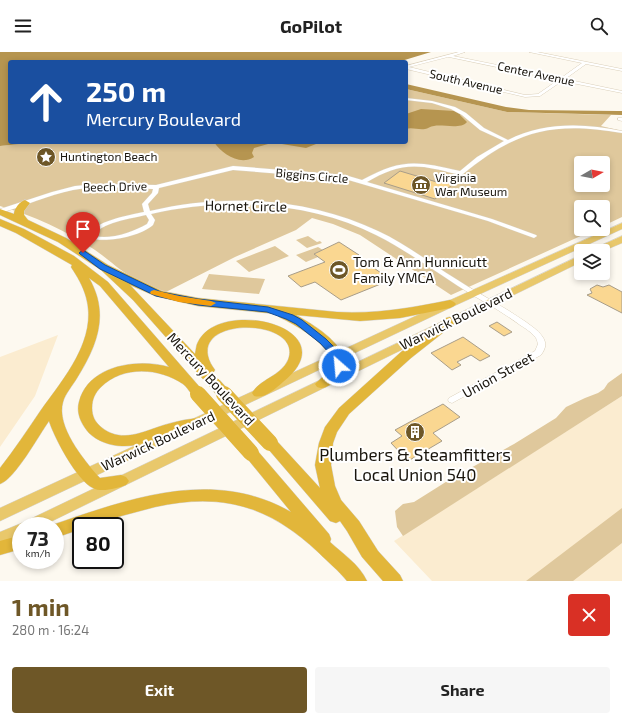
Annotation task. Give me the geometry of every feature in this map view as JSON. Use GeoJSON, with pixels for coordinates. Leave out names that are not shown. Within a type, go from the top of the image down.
{"type":"FeatureCollection","features":[{"type":"Feature","properties":{"kind":"highway"},"geometry":{"type":"LineString","coordinates":[[24,221],[19,215],[19,211],[25,203]]}},
{"type":"Feature","properties":{"kind":"highway","name":"Mercury Boulevard"},"geometry":{"type":"LineString","coordinates":[[0,212],[24,221],[75,248],[102,267],[139,299],[215,384],[350,527],[373,558],[394,581]]}},
{"type":"Feature","properties":{"kind":"highway","name":"Mercury Boulevard"},"geometry":{"type":"LineString","coordinates":[[0,222],[70,258],[111,291],[251,453],[324,544]]}},
{"type":"Feature","properties":{"kind":"highway"},"geometry":{"type":"LineString","coordinates":[[0,478],[23,449],[56,399],[84,355],[88,344],[94,322],[94,308],[91,291],[82,274],[70,258]]}},
{"type":"Feature","properties":{"kind":"highway"},"geometry":{"type":"LineString","coordinates":[[102,267],[146,289],[168,297],[198,302],[336,316],[372,317],[410,313],[450,304]]}},
{"type":"Feature","properties":{"kind":"highway"},"geometry":{"type":"LineString","coordinates":[[268,309],[299,322],[323,341],[338,357],[338,369],[322,384]]}},
{"type":"Feature","properties":{"kind":"highway"},"geometry":{"type":"LineString","coordinates":[[350,527],[335,504],[324,474],[324,454],[330,431],[340,416],[406,354],[431,338],[450,321]]}},
{"type":"Feature","properties":{"kind":"highway"},"geometry":{"type":"LineString","coordinates":[[215,384],[201,354],[203,345],[208,337],[223,328],[232,325],[247,323],[262,324],[276,328],[287,336],[293,344],[296,354],[294,363],[287,371],[259,393]]}},
{"type":"Feature","properties":{"kind":"highway"},"geometry":{"type":"LineString","coordinates":[[194,387],[180,377],[161,370],[147,368],[127,369],[112,374],[98,382],[87,396],[84,410],[90,425],[97,432],[122,441],[144,438],[164,430],[197,423]]}},
{"type":"Feature","properties":{"kind":"highway"},"geometry":{"type":"LineString","coordinates":[[56,399],[56,422],[87,475],[98,484],[121,481]]}},
{"type":"Feature","properties":{"kind":"highway"},"geometry":{"type":"LineString","coordinates":[[64,528],[160,499],[198,494],[217,495],[253,502],[276,512],[324,544],[353,575]]}},
{"type":"Feature","properties":{"kind":"highway"},"geometry":{"type":"LineString","coordinates":[[0,548],[12,545]]}},
{"type":"Feature","properties":{"kind":"main road","name":"Warwick Boulevard"},"geometry":{"type":"LineString","coordinates":[[0,515],[450,304],[622,226]]}},
{"type":"Feature","properties":{"kind":"main road"},"geometry":{"type":"LineString","coordinates":[[610,245],[622,239]]}},
{"type":"Feature","properties":{"kind":"main road"},"geometry":{"type":"LineString","coordinates":[[556,257],[569,264]]}},
{"type":"Feature","properties":{"kind":"main road","name":"Warwick Boulevard"},"geometry":{"type":"LineString","coordinates":[[47,517],[229,430],[574,262]]}},
{"type":"Feature","properties":{"kind":"main road"},"geometry":{"type":"LineString","coordinates":[[0,539],[12,533]]}},
{"type":"Feature","properties":{"kind":"street"},"geometry":{"type":"LineString","coordinates":[[408,67],[463,52]]}},
{"type":"Feature","properties":{"kind":"street"},"geometry":{"type":"LineString","coordinates":[[531,52],[622,70]]}},
{"type":"Feature","properties":{"kind":"street","name":"Center Avenue"},"geometry":{"type":"LineString","coordinates":[[449,56],[622,92]]}},
{"type":"Feature","properties":{"kind":"street"},"geometry":{"type":"LineString","coordinates":[[561,79],[585,63]]}},
{"type":"Feature","properties":{"kind":"street","name":"South Avenue"},"geometry":{"type":"LineString","coordinates":[[408,68],[525,96],[539,95],[561,79]]}},
{"type":"Feature","properties":{"kind":"street"},"geometry":{"type":"LineString","coordinates":[[408,99],[432,102],[461,111],[482,129],[507,141]]}},
{"type":"Feature","properties":{"kind":"street"},"geometry":{"type":"LineString","coordinates":[[363,182],[386,170],[406,165],[427,166],[461,173],[493,148],[537,130],[560,126],[595,127],[622,132]]}},
{"type":"Feature","properties":{"kind":"street","name":"Biggins Circle"},"geometry":{"type":"LineString","coordinates":[[156,187],[233,168],[249,171],[327,175],[363,182],[519,229],[534,236]]}},
{"type":"Feature","properties":{"kind":"street","name":"Beech Drive"},"geometry":{"type":"LineString","coordinates":[[0,212],[61,191],[82,187],[156,187],[155,193],[145,204],[152,222],[144,228],[103,240],[90,236],[95,229],[100,226],[148,213]]}},
{"type":"Feature","properties":{"kind":"street","name":"Hornet Circle"},"geometry":{"type":"LineString","coordinates":[[148,213],[209,204],[244,203],[274,204],[323,213],[353,223],[376,233],[489,303]]}},
{"type":"Feature","properties":{"kind":"street","name":"Union Street"},"geometry":{"type":"LineString","coordinates":[[452,400],[538,353],[542,349],[541,340],[538,335],[489,303]]}},
{"type":"Feature","properties":{"kind":"shaded area"},"geometry":{"type":"Polygon","coordinates":[[[0,52],[431,52],[405,60],[8,60],[8,144],[21,144],[0,146],[0,52]]]}},
{"type":"Feature","properties":{"kind":"shaded area"},"geometry":{"type":"Polygon","coordinates":[[[408,84],[506,107],[529,110],[622,111],[622,115],[507,112],[408,89],[408,84]]]}},
{"type":"Feature","properties":{"kind":"shaded area"},"geometry":{"type":"Polygon","coordinates":[[[408,89],[507,112],[611,115],[601,126],[622,131],[622,217],[610,223],[610,200],[574,200],[574,236],[581,236],[451,295],[360,235],[333,224],[312,218],[296,230],[235,257],[166,292],[149,286],[122,271],[95,250],[61,230],[25,214],[0,206],[0,146],[21,144],[408,144],[408,89]]]}},
{"type":"Feature","properties":{"kind":"shaded area"},"geometry":{"type":"Polygon","coordinates":[[[421,109],[455,111],[461,114],[460,115],[467,122],[460,126],[433,126],[427,129],[408,129],[408,113],[421,109]]]}},
{"type":"Feature","properties":{"kind":"shaded area"},"geometry":{"type":"Polygon","coordinates":[[[216,144],[268,144],[254,148],[252,153],[254,157],[243,160],[226,154],[216,144]]]}},
{"type":"Feature","properties":{"kind":"shaded area"},"geometry":{"type":"Polygon","coordinates":[[[282,144],[316,144],[306,148],[282,144]]]}},
{"type":"Feature","properties":{"kind":"shaded area"},"geometry":{"type":"Polygon","coordinates":[[[308,236],[317,242],[320,241],[322,243],[307,248],[296,240],[308,236]]]}},
{"type":"Feature","properties":{"kind":"shaded area"},"geometry":{"type":"Polygon","coordinates":[[[275,246],[289,256],[249,272],[236,261],[275,246]]]}},
{"type":"Feature","properties":{"kind":"shaded area"},"geometry":{"type":"Polygon","coordinates":[[[318,247],[323,250],[314,254],[318,257],[306,262],[296,255],[318,247]]]}},
{"type":"Feature","properties":{"kind":"shaded area"},"geometry":{"type":"Polygon","coordinates":[[[209,274],[265,279],[259,294],[202,289],[209,274]]]}},
{"type":"Feature","properties":{"kind":"shaded area"},"geometry":{"type":"Polygon","coordinates":[[[58,335],[35,396],[0,447],[0,357],[58,335]]]}},
{"type":"Feature","properties":{"kind":"shaded area"},"geometry":{"type":"Polygon","coordinates":[[[622,373],[622,396],[403,536],[397,527],[395,511],[403,504],[414,502],[449,480],[514,444],[556,418],[566,407],[598,393],[604,389],[608,383],[622,373]]]}},
{"type":"Feature","properties":{"kind":"shaded area"},"geometry":{"type":"Polygon","coordinates":[[[622,396],[622,581],[432,581],[394,541],[622,396]]]}},
{"type":"Feature","properties":{"kind":"shaded area"},"geometry":{"type":"Polygon","coordinates":[[[622,508],[622,543],[573,581],[526,581],[622,508]]]}},
{"type":"Feature","properties":{"kind":"building","name":"Virginia War Museum"},"geometry":{"type":"Polygon","coordinates":[[[400,171],[440,183],[447,177],[458,180],[435,199],[384,183],[400,171]]]}},
{"type":"Feature","properties":{"kind":"building","name":"Tom & Ann Hunnicutt Family YMCA"},"geometry":{"type":"Polygon","coordinates":[[[339,242],[359,255],[357,256],[381,273],[383,272],[393,279],[341,300],[315,282],[301,287],[288,276],[325,262],[314,254],[339,242]]]}},
{"type":"Feature","properties":{"kind":"building"},"geometry":{"type":"Polygon","coordinates":[[[597,285],[603,287],[609,285],[622,292],[622,313],[587,295],[592,293],[590,289],[597,285]]]}},
{"type":"Feature","properties":{"kind":"building"},"geometry":{"type":"Polygon","coordinates":[[[497,322],[512,332],[504,336],[489,326],[497,322]]]}},
{"type":"Feature","properties":{"kind":"building"},"geometry":{"type":"Polygon","coordinates":[[[463,337],[490,356],[480,361],[471,355],[457,362],[461,365],[452,370],[431,353],[463,337]]]}},
{"type":"Feature","properties":{"kind":"building","name":"Plumbers & Steamfitters Local Union 540"},"geometry":{"type":"Polygon","coordinates":[[[443,404],[460,417],[433,433],[442,441],[408,461],[391,443],[402,436],[395,430],[443,404]]]}},
{"type":"Feature","properties":{"kind":"slow traffic"},"geometry":{"type":"LineString","coordinates":[[154,293],[179,299],[211,303]]}},
{"type":"Feature","properties":{"kind":"place","name":"Huntington Beach"},"geometry":{"type":"Point","coordinates":[46,157]}},
{"type":"Feature","properties":{"kind":"place","name":"Virginia War Museum"},"geometry":{"type":"Point","coordinates":[421,185]}},
{"type":"Feature","properties":{"kind":"place","name":"Tom & Ann Hunnicutt Family YMCA"},"geometry":{"type":"Point","coordinates":[339,270]}},
{"type":"Feature","properties":{"kind":"place","name":"Plumbers & Steamfitters Local Union 540"},"geometry":{"type":"Point","coordinates":[415,432]}},
{"type":"Feature","properties":{"kind":"route"},"geometry":{"type":"LineString","coordinates":[[83,253],[102,267],[152,292],[168,297],[198,302],[268,309],[289,317],[309,329],[323,341],[338,357],[339,366]]}}]}
